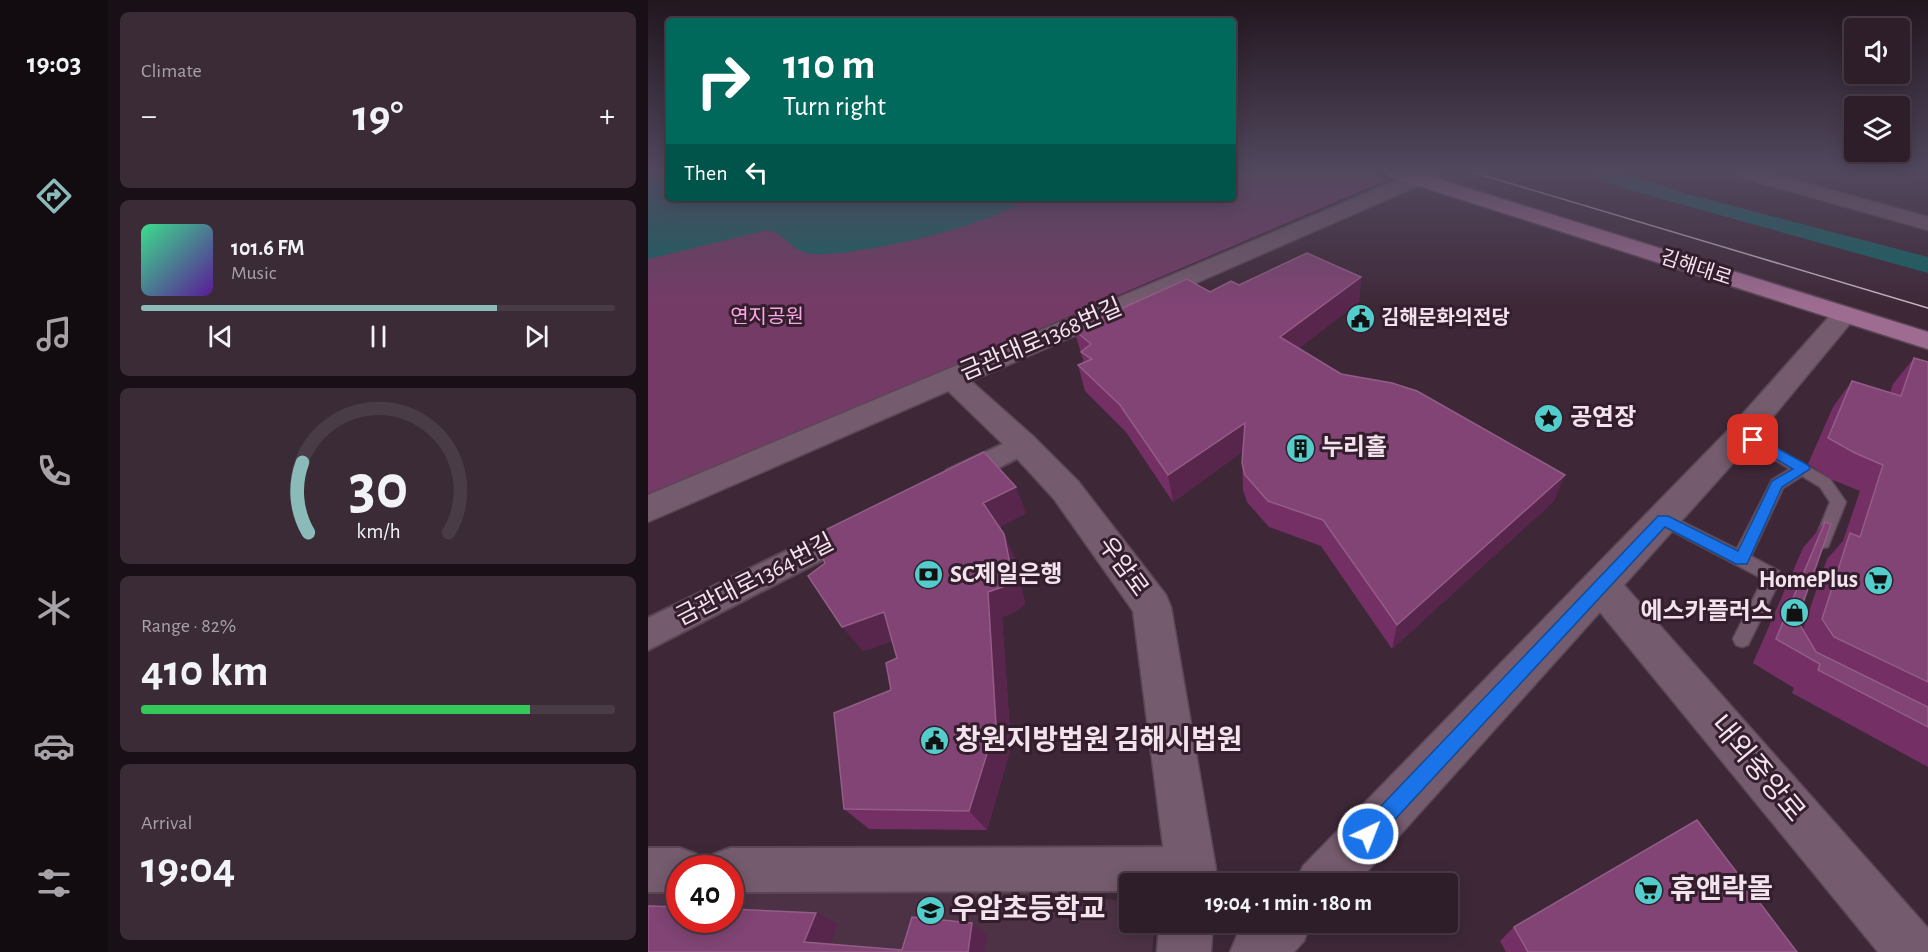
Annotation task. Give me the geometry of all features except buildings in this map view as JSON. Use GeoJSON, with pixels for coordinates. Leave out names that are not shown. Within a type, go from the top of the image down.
{"type":"FeatureCollection","features":[{"type":"Feature","properties":{"kind":"main road","name":"김해대로"},"geometry":{"type":"LineString","coordinates":[[1545,216],[1928,341]]}},
{"type":"Feature","properties":{"kind":"main road","name":"김해대로"},"geometry":{"type":"LineString","coordinates":[[1592,216],[1928,319]]}},
{"type":"Feature","properties":{"kind":"street","name":"금관대로1368번길"},"geometry":{"type":"LineString","coordinates":[[648,509],[1319,216]]}},
{"type":"Feature","properties":{"kind":"street"},"geometry":{"type":"LineString","coordinates":[[1901,216],[1928,224]]}},
{"type":"Feature","properties":{"kind":"street"},"geometry":{"type":"LineString","coordinates":[[1331,873],[1742,434],[1844,315]]}},
{"type":"Feature","properties":{"kind":"street","name":"우암로"},"geometry":{"type":"LineString","coordinates":[[951,378],[1022,444],[1066,490],[1152,607],[1190,873]]}},
{"type":"Feature","properties":{"kind":"street"},"geometry":{"type":"LineString","coordinates":[[937,488],[1022,444]]}},
{"type":"Feature","properties":{"kind":"street","name":"금관대로1364번길"},"geometry":{"type":"LineString","coordinates":[[648,635],[873,520]]}},
{"type":"Feature","properties":{"kind":"street","name":"내외중앙로"},"geometry":{"type":"LineString","coordinates":[[1601,586],[1913,952]]}},
{"type":"Feature","properties":{"kind":"street"},"geometry":{"type":"LineString","coordinates":[[648,870],[666,870]]}},
{"type":"Feature","properties":{"kind":"street"},"geometry":{"type":"LineString","coordinates":[[744,870],[1119,875]]}},
{"type":"Feature","properties":{"kind":"street"},"geometry":{"type":"LineString","coordinates":[[1184,952],[1185,933]]}},
{"type":"Feature","properties":{"kind":"street"},"geometry":{"type":"LineString","coordinates":[[1257,952],[1275,933]]}},
{"type":"Feature","properties":{"kind":"lane"},"geometry":{"type":"LineString","coordinates":[[1742,434],[1825,483],[1838,502],[1816,557]]}},
{"type":"Feature","properties":{"kind":"lane"},"geometry":{"type":"LineString","coordinates":[[1742,559],[1777,484],[1803,469]]}},
{"type":"Feature","properties":{"kind":"lane"},"geometry":{"type":"LineString","coordinates":[[1663,519],[1773,576],[1742,639]]}},
{"type":"Feature","properties":{"kind":"shaded area"},"geometry":{"type":"Polygon","coordinates":[[[648,216],[991,216],[921,238],[852,251],[807,253],[768,230],[648,259],[648,216]]]}},
{"type":"Feature","properties":{"kind":"shaded area"},"geometry":{"type":"Polygon","coordinates":[[[1725,216],[1773,216],[1928,257],[1928,273],[1725,216]]]}},
{"type":"Feature","properties":{"kind":"shaded area","name":"우암초등학교"},"geometry":{"type":"Polygon","coordinates":[[[648,864],[666,865],[666,933],[744,933],[744,871],[1119,900],[1119,933],[1154,933],[1152,952],[648,952],[648,864]]]}},
{"type":"Feature","properties":{"kind":"green space","name":"연지공원"},"geometry":{"type":"Polygon","coordinates":[[[648,216],[1302,216],[648,497],[648,216]]]}},
{"type":"Feature","properties":{"kind":"tram line"},"geometry":{"type":"LineString","coordinates":[[1621,216],[1928,308]]}},
{"type":"Feature","properties":{"kind":"place","name":"김해문화의전당"},"geometry":{"type":"Point","coordinates":[1360,318]}},
{"type":"Feature","properties":{"kind":"place","name":"공연장"},"geometry":{"type":"Point","coordinates":[1549,418]}},
{"type":"Feature","properties":{"kind":"place","name":"누리홀"},"geometry":{"type":"Point","coordinates":[1300,448]}},
{"type":"Feature","properties":{"kind":"place","name":"SC제일은행"},"geometry":{"type":"Point","coordinates":[929,575]}},
{"type":"Feature","properties":{"kind":"place","name":"HomePlus"},"geometry":{"type":"Point","coordinates":[1879,580]}},
{"type":"Feature","properties":{"kind":"place","name":"에스카플러스"},"geometry":{"type":"Point","coordinates":[1794,612]}},
{"type":"Feature","properties":{"kind":"place","name":"창원지방법원 김해시법원"},"geometry":{"type":"Point","coordinates":[934,741]}},
{"type":"Feature","properties":{"kind":"place","name":"휴앤락몰"},"geometry":{"type":"Point","coordinates":[1649,890]}},
{"type":"Feature","properties":{"kind":"place","name":"우암초등학교"},"geometry":{"type":"Point","coordinates":[930,910]}},
{"type":"Feature","properties":{"kind":"route"},"geometry":{"type":"LineString","coordinates":[[1368,834],[1663,519],[1742,559],[1777,484],[1803,469],[1753,440]]}}]}
